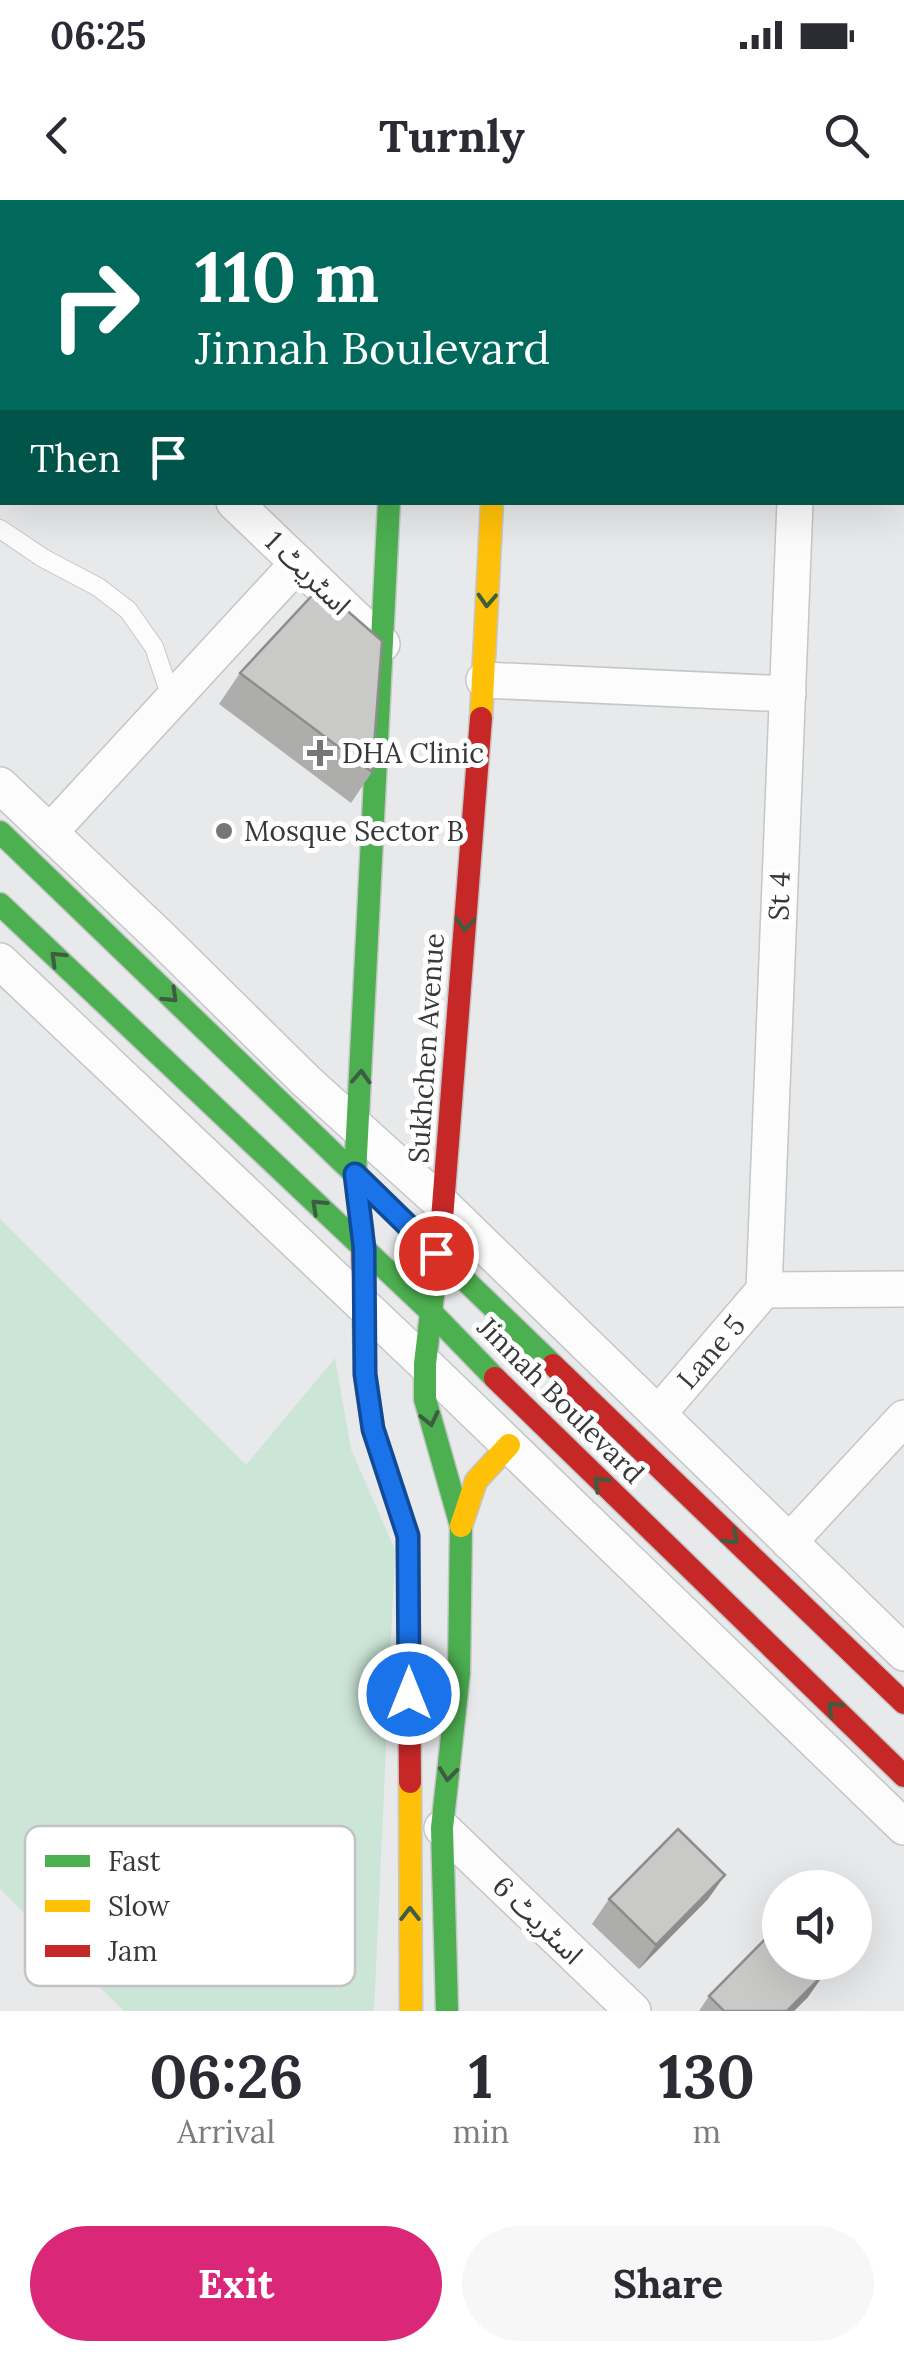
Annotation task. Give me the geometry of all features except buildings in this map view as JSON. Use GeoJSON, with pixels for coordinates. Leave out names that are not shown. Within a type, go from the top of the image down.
{"type":"FeatureCollection","features":[{"type":"Feature","properties":{"kind":"street","name":"اسٹریٹ 1"},"geometry":{"type":"LineString","coordinates":[[237,505],[382,644]]}},
{"type":"Feature","properties":{"kind":"street"},"geometry":{"type":"LineString","coordinates":[[388,505],[355,1174],[364,1248],[365,1374],[373,1429],[408,1536],[411,2011]]}},
{"type":"Feature","properties":{"kind":"street","name":"Sukhchen Avenue"},"geometry":{"type":"LineString","coordinates":[[446,2011],[442,1828],[459,1673],[460,1526],[425,1399],[425,1364],[444,1206],[484,680],[492,505]]}},
{"type":"Feature","properties":{"kind":"street","name":"St 4"},"geometry":{"type":"LineString","coordinates":[[764,1290],[795,505]]}},
{"type":"Feature","properties":{"kind":"street"},"geometry":{"type":"LineString","coordinates":[[50,832],[298,563]]}},
{"type":"Feature","properties":{"kind":"street"},"geometry":{"type":"LineString","coordinates":[[484,680],[788,694]]}},
{"type":"Feature","properties":{"kind":"street"},"geometry":{"type":"LineString","coordinates":[[0,785],[358,1129],[444,1206],[904,1653]]}},
{"type":"Feature","properties":{"kind":"street","name":"Jinnah Boulevard"},"geometry":{"type":"LineString","coordinates":[[0,832],[904,1703]]}},
{"type":"Feature","properties":{"kind":"street","name":"Jinnah Boulevard"},"geometry":{"type":"LineString","coordinates":[[0,904],[364,1248],[904,1776]]}},
{"type":"Feature","properties":{"kind":"street"},"geometry":{"type":"LineString","coordinates":[[136,963],[159,936]]}},
{"type":"Feature","properties":{"kind":"street"},"geometry":{"type":"LineString","coordinates":[[0,961],[510,1445],[904,1827]]}},
{"type":"Feature","properties":{"kind":"street"},"geometry":{"type":"LineString","coordinates":[[72,1026],[104,1002]]}},
{"type":"Feature","properties":{"kind":"street"},"geometry":{"type":"LineString","coordinates":[[764,1290],[904,1289]]}},
{"type":"Feature","properties":{"kind":"street","name":"Lane 5"},"geometry":{"type":"LineString","coordinates":[[658,1414],[764,1290]]}},
{"type":"Feature","properties":{"kind":"street"},"geometry":{"type":"LineString","coordinates":[[790,1542],[904,1418]]}},
{"type":"Feature","properties":{"kind":"street"},"geometry":{"type":"LineString","coordinates":[[460,1526],[476,1481],[510,1445]]}},
{"type":"Feature","properties":{"kind":"street","name":"اسٹریٹ 6"},"geometry":{"type":"LineString","coordinates":[[442,1828],[633,2011]]}},
{"type":"Feature","properties":{"kind":"lane"},"geometry":{"type":"LineString","coordinates":[[0,528],[43,558],[98,587],[128,610],[154,647],[172,700]]}},
{"type":"Feature","properties":{"kind":"green space"},"geometry":{"type":"Polygon","coordinates":[[[0,1219],[246,1465],[335,1358],[351,1449],[395,1550],[374,2011],[124,2011],[99,1986],[355,1986],[355,1826],[25,1826],[25,1914],[0,1889],[0,1219]]]}},
{"type":"Feature","properties":{"kind":"traffic: fast"},"geometry":{"type":"LineString","coordinates":[[362,1229],[355,1175],[389,505]]}},
{"type":"Feature","properties":{"kind":"traffic: fast"},"geometry":{"type":"LineString","coordinates":[[0,832],[553,1365]]}},
{"type":"Feature","properties":{"kind":"traffic: fast"},"geometry":{"type":"LineString","coordinates":[[0,904],[432,1313],[495,1378]]}},
{"type":"Feature","properties":{"kind":"traffic: fast"},"geometry":{"type":"LineString","coordinates":[[442,1219],[425,1364],[425,1399],[461,1526],[459,1673],[442,1828],[447,2011]]}},
{"type":"Feature","properties":{"kind":"traffic: slow"},"geometry":{"type":"LineString","coordinates":[[481,718],[492,505]]}},
{"type":"Feature","properties":{"kind":"traffic: slow"},"geometry":{"type":"LineString","coordinates":[[461,1526],[476,1481],[509,1445]]}},
{"type":"Feature","properties":{"kind":"traffic: slow"},"geometry":{"type":"LineString","coordinates":[[410,1782],[411,2011]]}},
{"type":"Feature","properties":{"kind":"traffic: jam"},"geometry":{"type":"LineString","coordinates":[[442,1219],[481,718]]}},
{"type":"Feature","properties":{"kind":"traffic: jam"},"geometry":{"type":"LineString","coordinates":[[362,1229],[365,1375],[373,1429],[408,1535],[410,1782]]}},
{"type":"Feature","properties":{"kind":"traffic: jam"},"geometry":{"type":"LineString","coordinates":[[553,1365],[904,1703]]}},
{"type":"Feature","properties":{"kind":"traffic: jam"},"geometry":{"type":"LineString","coordinates":[[495,1378],[904,1776]]}},
{"type":"Feature","properties":{"kind":"place","name":"DHA Clinic"},"geometry":{"type":"Point","coordinates":[320,753]}},
{"type":"Feature","properties":{"kind":"place","name":"Mosque Sector B"},"geometry":{"type":"Point","coordinates":[224,831]}},
{"type":"Feature","properties":{"kind":"route"},"geometry":{"type":"LineString","coordinates":[[409,1694],[408,1536],[373,1429],[365,1374],[364,1248],[355,1174],[436,1253]]}}]}
